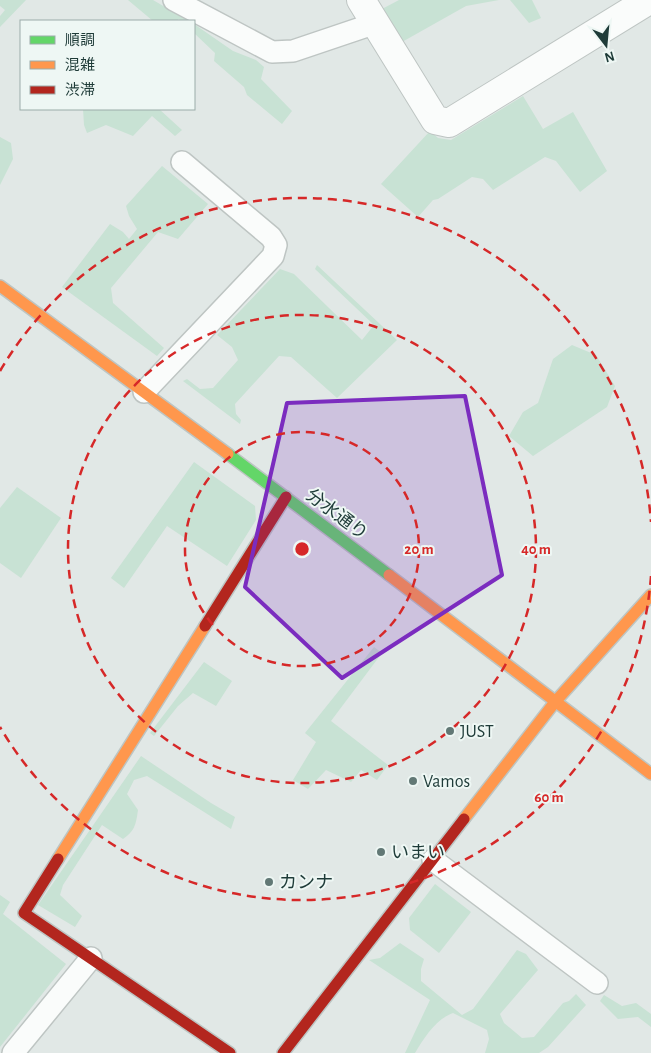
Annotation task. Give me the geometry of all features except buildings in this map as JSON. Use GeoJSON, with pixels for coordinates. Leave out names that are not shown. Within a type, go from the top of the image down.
{"type":"FeatureCollection","features":[{"type":"Feature","properties":{"kind":"street"},"geometry":{"type":"LineString","coordinates":[[361,0],[435,120],[449,123],[649,0]]}},
{"type":"Feature","properties":{"kind":"street","name":"分水通り"},"geometry":{"type":"LineString","coordinates":[[0,286],[286,497],[651,774]]}},
{"type":"Feature","properties":{"kind":"street"},"geometry":{"type":"LineString","coordinates":[[230,1053],[24,913],[286,497]]}},
{"type":"Feature","properties":{"kind":"street"},"geometry":{"type":"LineString","coordinates":[[283,1053],[555,702],[651,595]]}},
{"type":"Feature","properties":{"kind":"lane"},"geometry":{"type":"LineString","coordinates":[[174,0],[272,52],[293,51],[376,24]]}},
{"type":"Feature","properties":{"kind":"lane"},"geometry":{"type":"LineString","coordinates":[[144,392],[274,256],[276,245],[271,237],[182,162]]}},
{"type":"Feature","properties":{"kind":"lane"},"geometry":{"type":"LineString","coordinates":[[433,860],[597,983]]}},
{"type":"Feature","properties":{"kind":"lane"},"geometry":{"type":"LineString","coordinates":[[13,1053],[91,958]]}},
{"type":"Feature","properties":{"kind":"highlighted area"},"geometry":{"type":"Polygon","coordinates":[[[465,396],[502,575],[342,678],[245,587],[287,403],[465,396]]]}},
{"type":"Feature","properties":{"kind":"green space"},"geometry":{"type":"Polygon","coordinates":[[[0,0],[26,0],[0,27],[0,16],[5,10],[0,6],[0,0]]]}},
{"type":"Feature","properties":{"kind":"green space"},"geometry":{"type":"Polygon","coordinates":[[[128,0],[153,0],[187,20],[179,19],[152,20],[128,0]]]}},
{"type":"Feature","properties":{"kind":"green space"},"geometry":{"type":"Polygon","coordinates":[[[399,0],[499,0],[466,6],[402,42],[382,9],[399,0]]]}},
{"type":"Feature","properties":{"kind":"green space"},"geometry":{"type":"Polygon","coordinates":[[[510,0],[532,0],[541,18],[529,23],[510,0]]]}},
{"type":"Feature","properties":{"kind":"green space"},"geometry":{"type":"Polygon","coordinates":[[[195,25],[233,51],[256,60],[264,67],[261,79],[292,111],[282,124],[247,95],[244,87],[214,61],[215,53],[195,34],[195,25]]]}},
{"type":"Feature","properties":{"kind":"green space"},"geometry":{"type":"Polygon","coordinates":[[[523,96],[543,129],[573,112],[607,171],[580,192],[556,161],[545,157],[493,190],[483,179],[472,177],[438,199],[433,200],[418,217],[381,184],[430,131],[438,138],[451,140],[523,96]]]}},
{"type":"Feature","properties":{"kind":"green space"},"geometry":{"type":"Polygon","coordinates":[[[83,110],[160,110],[182,130],[175,136],[152,116],[133,136],[106,125],[87,133],[84,125],[83,110]]]}},
{"type":"Feature","properties":{"kind":"green space"},"geometry":{"type":"Polygon","coordinates":[[[0,137],[11,143],[13,159],[0,185],[0,137]]]}},
{"type":"Feature","properties":{"kind":"green space"},"geometry":{"type":"Polygon","coordinates":[[[162,166],[208,204],[178,239],[158,232],[111,288],[113,303],[164,348],[157,356],[62,287],[110,224],[123,232],[129,239],[137,229],[129,216],[126,206],[162,166]]]}},
{"type":"Feature","properties":{"kind":"green space"},"geometry":{"type":"Polygon","coordinates":[[[317,265],[397,340],[337,398],[291,357],[279,356],[235,404],[236,414],[241,420],[240,424],[183,381],[187,379],[200,389],[213,388],[238,360],[232,347],[217,335],[280,269],[294,274],[362,340],[374,325],[315,269],[317,265]]]}},
{"type":"Feature","properties":{"kind":"green space"},"geometry":{"type":"Polygon","coordinates":[[[572,345],[596,355],[615,386],[607,407],[533,456],[509,436],[523,412],[538,403],[553,359],[572,345]]]}},
{"type":"Feature","properties":{"kind":"green space"},"geometry":{"type":"Polygon","coordinates":[[[194,462],[255,506],[256,520],[227,566],[167,526],[124,588],[111,578],[194,462]]]}},
{"type":"Feature","properties":{"kind":"green space"},"geometry":{"type":"Polygon","coordinates":[[[17,487],[61,518],[21,578],[0,563],[0,508],[17,487]]]}},
{"type":"Feature","properties":{"kind":"green space"},"geometry":{"type":"Polygon","coordinates":[[[374,647],[382,653],[331,721],[388,765],[377,780],[361,770],[351,782],[326,770],[308,789],[293,780],[316,742],[305,733],[374,647]]]}},
{"type":"Feature","properties":{"kind":"green space"},"geometry":{"type":"Polygon","coordinates":[[[204,662],[232,681],[216,706],[193,693],[178,706],[154,736],[150,733],[204,662]]]}},
{"type":"Feature","properties":{"kind":"green space"},"geometry":{"type":"Polygon","coordinates":[[[141,756],[235,817],[231,829],[147,776],[134,780],[127,794],[138,810],[136,823],[132,830],[123,839],[102,825],[63,885],[60,895],[82,916],[75,927],[38,905],[141,756]]]}},
{"type":"Feature","properties":{"kind":"green space"},"geometry":{"type":"Polygon","coordinates":[[[435,884],[471,912],[439,953],[410,930],[409,918],[435,884]]]}},
{"type":"Feature","properties":{"kind":"green space"},"geometry":{"type":"Polygon","coordinates":[[[0,895],[10,902],[3,914],[66,964],[0,1047],[0,895]]]}},
{"type":"Feature","properties":{"kind":"green space"},"geometry":{"type":"Polygon","coordinates":[[[400,943],[424,959],[421,969],[421,981],[462,1015],[473,1009],[517,950],[526,954],[538,970],[500,1014],[504,1023],[522,1038],[534,1037],[563,1003],[569,1001],[576,994],[586,1005],[548,1047],[539,1053],[485,1053],[489,1039],[487,1030],[453,1013],[436,1024],[426,1035],[415,1053],[405,1053],[430,1000],[369,960],[380,958],[400,943]]]}},
{"type":"Feature","properties":{"kind":"green space"},"geometry":{"type":"Polygon","coordinates":[[[604,995],[622,1006],[636,1003],[651,1014],[651,1027],[638,1017],[618,1019],[600,1001],[604,995]]]}},
{"type":"Feature","properties":{"kind":"traffic: fast"},"geometry":{"type":"LineString","coordinates":[[228,454],[389,575]]}},
{"type":"Feature","properties":{"kind":"traffic: slow"},"geometry":{"type":"LineString","coordinates":[[0,286],[228,454]]}},
{"type":"Feature","properties":{"kind":"traffic: slow"},"geometry":{"type":"LineString","coordinates":[[389,575],[651,774]]}},
{"type":"Feature","properties":{"kind":"traffic: slow"},"geometry":{"type":"LineString","coordinates":[[464,819],[555,702],[651,595]]}},
{"type":"Feature","properties":{"kind":"traffic: slow"},"geometry":{"type":"LineString","coordinates":[[58,859],[205,626]]}},
{"type":"Feature","properties":{"kind":"traffic: jam"},"geometry":{"type":"LineString","coordinates":[[205,626],[286,497]]}},
{"type":"Feature","properties":{"kind":"traffic: jam"},"geometry":{"type":"LineString","coordinates":[[283,1053],[464,819]]}},
{"type":"Feature","properties":{"kind":"traffic: jam"},"geometry":{"type":"LineString","coordinates":[[58,859],[24,913],[230,1053]]}},
{"type":"Feature","properties":{"kind":"place","name":"JUST"},"geometry":{"type":"Point","coordinates":[450,731]}},
{"type":"Feature","properties":{"kind":"place","name":"Vamos"},"geometry":{"type":"Point","coordinates":[413,781]}},
{"type":"Feature","properties":{"kind":"place","name":"いまい"},"geometry":{"type":"Point","coordinates":[381,852]}},
{"type":"Feature","properties":{"kind":"place","name":"カンナ"},"geometry":{"type":"Point","coordinates":[269,882]}}]}
